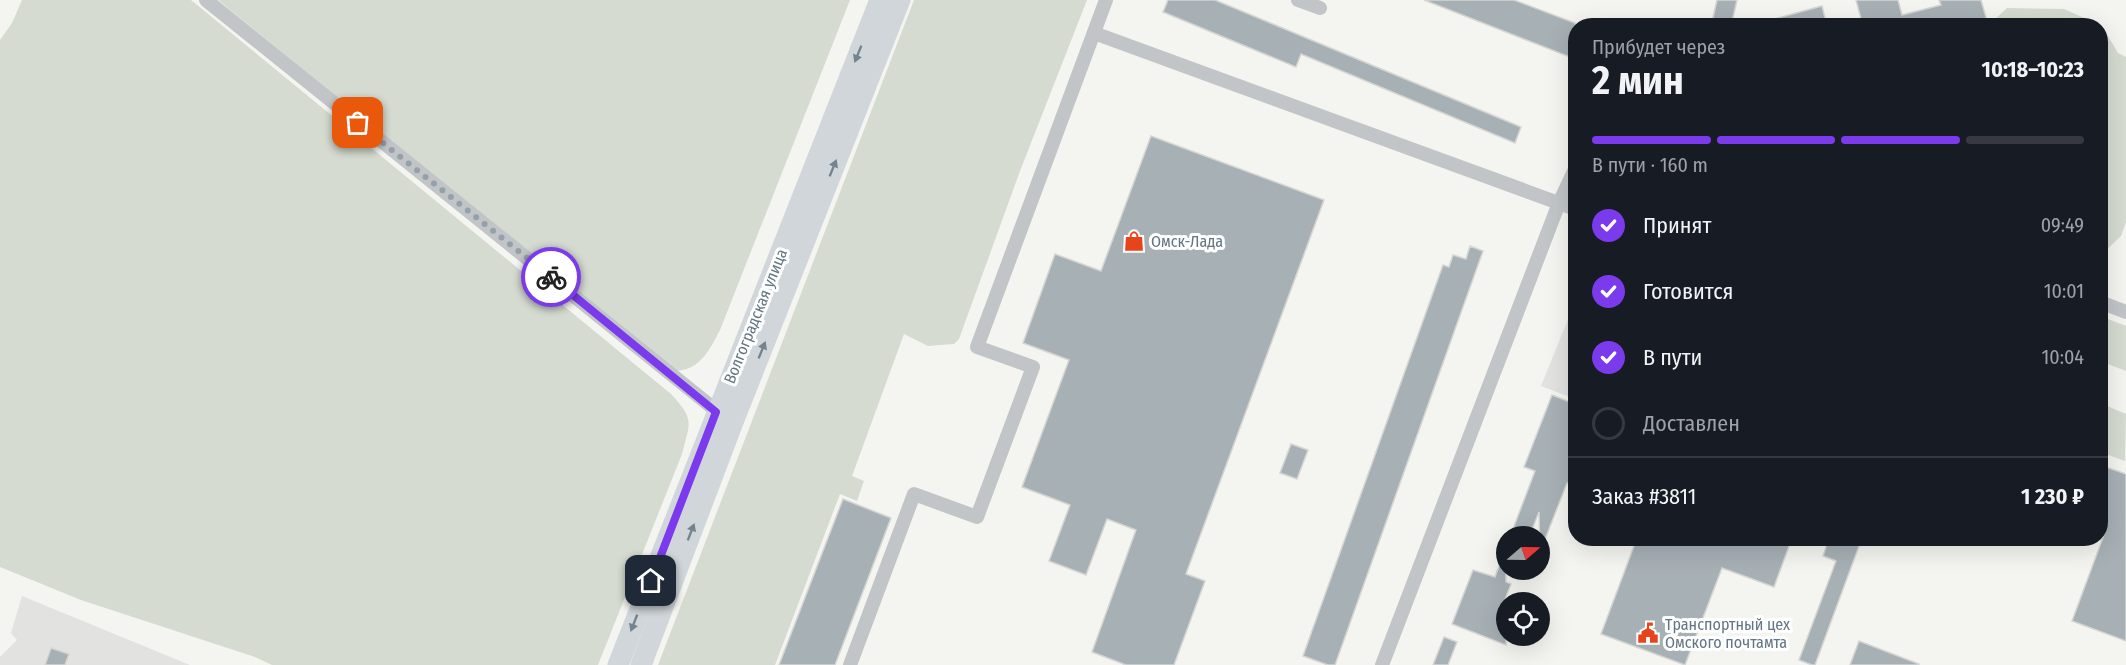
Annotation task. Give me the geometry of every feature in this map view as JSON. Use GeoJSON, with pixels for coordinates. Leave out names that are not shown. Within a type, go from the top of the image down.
{"type":"FeatureCollection","features":[{"type":"Feature","properties":{"kind":"main road","name":"Волгоградская улица"},"geometry":{"type":"LineString","coordinates":[[641,665],[725,417],[880,0]]}},
{"type":"Feature","properties":{"kind":"main road","name":"Волгоградская улица"},"geometry":{"type":"LineString","coordinates":[[618,665],[900,0]]}},
{"type":"Feature","properties":{"kind":"street"},"geometry":{"type":"LineString","coordinates":[[206,0],[725,417]]}},
{"type":"Feature","properties":{"kind":"street"},"geometry":{"type":"LineString","coordinates":[[850,665],[914,494],[977,517],[1033,367],[977,347],[1106,0]]}},
{"type":"Feature","properties":{"kind":"street"},"geometry":{"type":"LineString","coordinates":[[1298,0],[1320,8]]}},
{"type":"Feature","properties":{"kind":"street"},"geometry":{"type":"LineString","coordinates":[[1094,33],[1568,206]]}},
{"type":"Feature","properties":{"kind":"street"},"geometry":{"type":"LineString","coordinates":[[1382,665],[1568,184]]}},
{"type":"Feature","properties":{"kind":"street"},"geometry":{"type":"LineString","coordinates":[[2108,305],[2126,312]]}},
{"type":"Feature","properties":{"kind":"shaded area"},"geometry":{"type":"Polygon","coordinates":[[[22,0],[191,0],[671,394],[679,403],[688,422],[682,454],[598,665],[272,665],[255,657],[81,600],[0,567],[0,40],[12,23],[22,0]]]}},
{"type":"Feature","properties":{"kind":"shaded area"},"geometry":{"type":"Polygon","coordinates":[[[218,0],[850,0],[720,330],[702,359],[689,368],[672,371],[218,0]]]}},
{"type":"Feature","properties":{"kind":"shaded area"},"geometry":{"type":"Polygon","coordinates":[[[914,0],[1087,0],[1020,171],[959,339],[954,344],[928,346],[904,334],[852,476],[864,481],[857,501],[840,494],[775,665],[658,665],[914,0]]]}},
{"type":"Feature","properties":{"kind":"shaded area"},"geometry":{"type":"Polygon","coordinates":[[[2007,8],[2064,9],[2084,18],[1996,18],[2007,8]]]}},
{"type":"Feature","properties":{"kind":"shaded area"},"geometry":{"type":"Polygon","coordinates":[[[2108,36],[2118,53],[2126,57],[2126,222],[2121,236],[2108,248],[2108,36]]]}},
{"type":"Feature","properties":{"kind":"shaded area"},"geometry":{"type":"Polygon","coordinates":[[[1568,319],[1568,396],[1541,386],[1568,319]]]}},
{"type":"Feature","properties":{"kind":"shaded area"},"geometry":{"type":"Polygon","coordinates":[[[2108,319],[2126,326],[2126,371],[2108,364],[2108,319]]]}},
{"type":"Feature","properties":{"kind":"shaded area"},"geometry":{"type":"Polygon","coordinates":[[[2108,406],[2126,414],[2125,461],[2108,455],[2108,406]]]}},
{"type":"Feature","properties":{"kind":"shaded area"},"geometry":{"type":"Polygon","coordinates":[[[22,596],[190,665],[0,665],[0,657],[17,640],[11,633],[22,596]]]}},
{"type":"Feature","properties":{"kind":"building"},"geometry":{"type":"Polygon","coordinates":[[[1168,0],[1215,0],[1521,127],[1515,143],[1301,54],[1296,67],[1163,12],[1168,0]]]}},
{"type":"Feature","properties":{"kind":"building"},"geometry":{"type":"Polygon","coordinates":[[[1424,0],[1514,0],[1568,20],[1568,56],[1424,0]]]}},
{"type":"Feature","properties":{"kind":"building"},"geometry":{"type":"Polygon","coordinates":[[[1717,0],[1737,0],[1733,18],[1713,18],[1717,0]]]}},
{"type":"Feature","properties":{"kind":"building"},"geometry":{"type":"Polygon","coordinates":[[[1856,0],[1898,0],[1902,15],[1941,5],[1939,0],[1981,0],[1986,18],[1861,18],[1856,0]]]}},
{"type":"Feature","properties":{"kind":"building"},"geometry":{"type":"Polygon","coordinates":[[[1822,6],[1825,18],[1778,18],[1822,6]]]}},
{"type":"Feature","properties":{"kind":"building"},"geometry":{"type":"Polygon","coordinates":[[[1151,136],[1324,200],[1186,574],[1205,581],[1174,665],[1126,665],[1092,652],[1136,530],[1107,519],[1086,575],[1049,561],[1070,505],[1022,487],[1069,360],[1023,343],[1055,254],[1101,271],[1151,136]]]}},
{"type":"Feature","properties":{"kind":"building"},"geometry":{"type":"Polygon","coordinates":[[[1470,246],[1483,251],[1335,665],[1328,665],[1303,656],[1443,265],[1449,267],[1453,255],[1466,259],[1470,246]]]}},
{"type":"Feature","properties":{"kind":"building"},"geometry":{"type":"Polygon","coordinates":[[[1552,395],[1568,401],[1568,483],[1550,526],[1539,526],[1539,512],[1533,526],[1514,526],[1535,471],[1524,467],[1552,395]]]}},
{"type":"Feature","properties":{"kind":"building"},"geometry":{"type":"Polygon","coordinates":[[[1291,444],[1308,450],[1297,479],[1280,473],[1291,444]]]}},
{"type":"Feature","properties":{"kind":"building"},"geometry":{"type":"Polygon","coordinates":[[[2108,468],[2126,474],[2126,641],[2072,621],[2100,546],[2108,546],[2108,468]]]}},
{"type":"Feature","properties":{"kind":"building"},"geometry":{"type":"Polygon","coordinates":[[[843,499],[891,518],[835,665],[779,665],[843,499]]]}},
{"type":"Feature","properties":{"kind":"building"},"geometry":{"type":"Polygon","coordinates":[[[1634,546],[1789,546],[1774,587],[1722,568],[1685,665],[1601,634],[1634,546]]]}},
{"type":"Feature","properties":{"kind":"building"},"geometry":{"type":"Polygon","coordinates":[[[1826,546],[1859,546],[1815,665],[1812,665],[1799,660],[1836,561],[1823,556],[1826,546]]]}},
{"type":"Feature","properties":{"kind":"building"},"geometry":{"type":"Polygon","coordinates":[[[1473,570],[1495,577],[1496,574],[1496,580],[1506,580],[1511,584],[1508,592],[1496,592],[1496,641],[1452,624],[1473,570]]]}},
{"type":"Feature","properties":{"kind":"building"},"geometry":{"type":"Polygon","coordinates":[[[1444,637],[1457,642],[1448,665],[1433,665],[1444,637]]]}},
{"type":"Feature","properties":{"kind":"building"},"geometry":{"type":"Polygon","coordinates":[[[1859,641],[1919,664],[1919,665],[1850,665],[1859,641]]]}},
{"type":"Feature","properties":{"kind":"building"},"geometry":{"type":"Polygon","coordinates":[[[51,648],[69,654],[65,665],[45,665],[51,648]]]}},
{"type":"Feature","properties":{"kind":"way so far"},"geometry":{"type":"LineString","coordinates":[[358,123],[551,277]]}},
{"type":"Feature","properties":{"kind":"place","name":"Омск-Лада"},"geometry":{"type":"Point","coordinates":[1134,241]}},
{"type":"Feature","properties":{"kind":"place","name":"Транспортный цех Омского почтамта"},"geometry":{"type":"Point","coordinates":[1648,633]}},
{"type":"Feature","properties":{"kind":"route"},"geometry":{"type":"LineString","coordinates":[[551,277],[631,340],[716,412],[651,581]]}}]}
